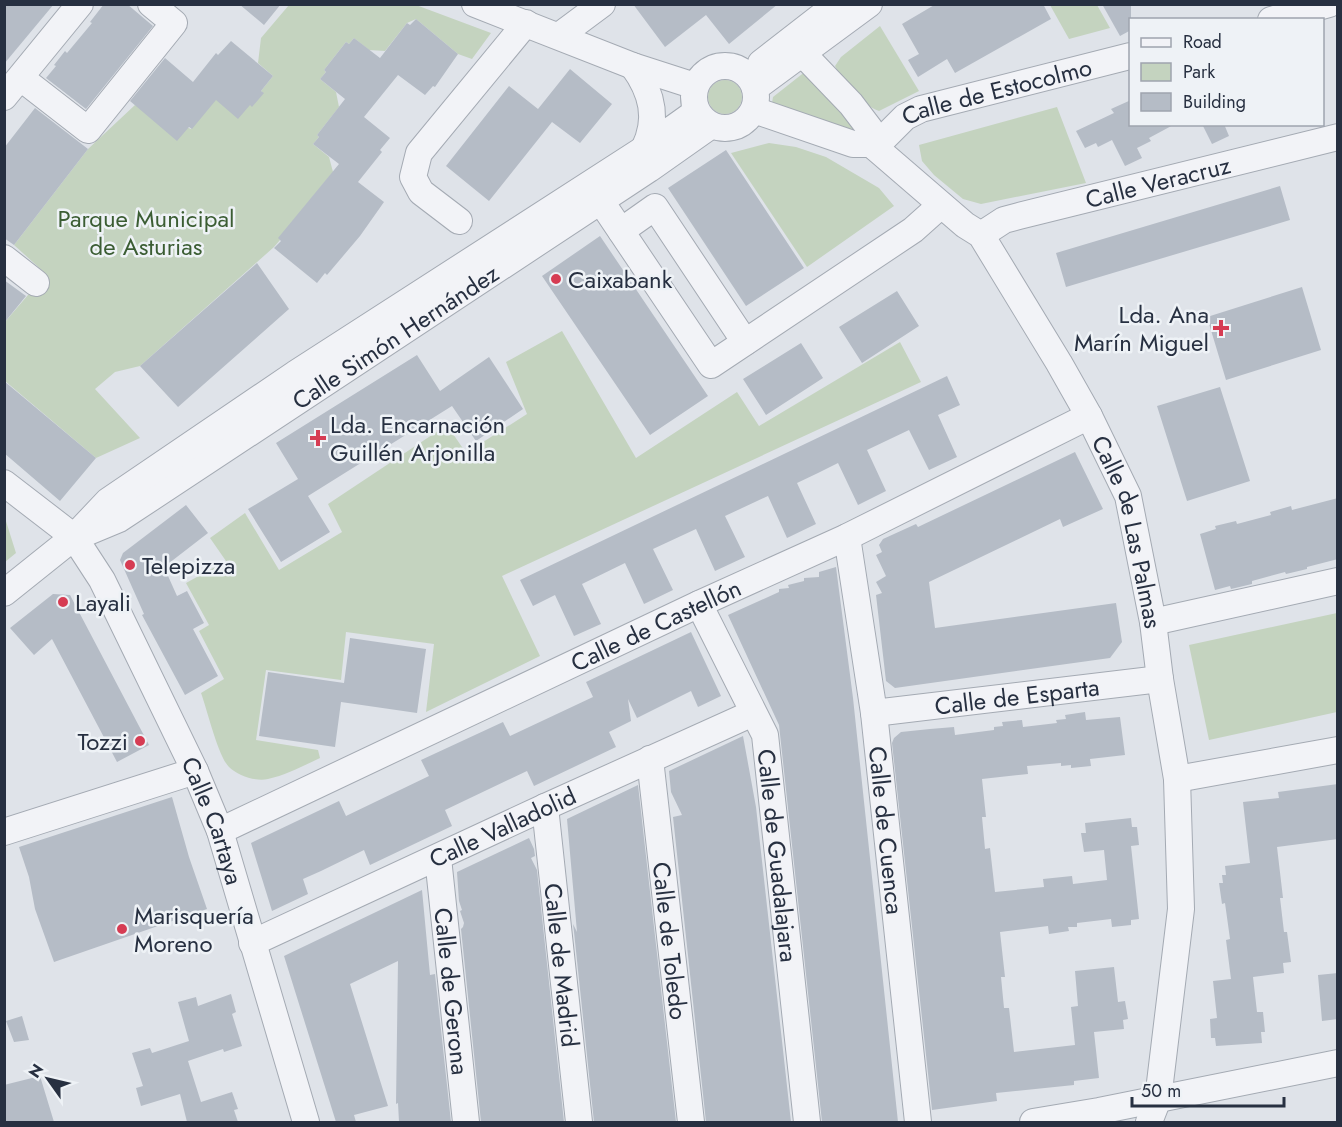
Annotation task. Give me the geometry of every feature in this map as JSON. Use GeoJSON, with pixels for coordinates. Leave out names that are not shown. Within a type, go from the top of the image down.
{"type":"FeatureCollection","features":[{"type":"Feature","properties":{"kind":"street"},"geometry":{"type":"LineString","coordinates":[[4,97],[80,4]]}},
{"type":"Feature","properties":{"kind":"street"},"geometry":{"type":"LineString","coordinates":[[21,78],[88,130],[174,23],[152,4]]}},
{"type":"Feature","properties":{"kind":"street"},"geometry":{"type":"LineString","coordinates":[[475,4],[633,66],[695,86]]}},
{"type":"Feature","properties":{"kind":"street"},"geometry":{"type":"LineString","coordinates":[[559,36],[602,4]]}},
{"type":"Feature","properties":{"kind":"street"},"geometry":{"type":"LineString","coordinates":[[837,4],[752,91],[746,121],[731,129],[721,129],[703,119],[693,101],[695,86],[702,75],[715,67],[737,68],[752,91],[853,144],[873,145]]}},
{"type":"Feature","properties":{"kind":"street"},"geometry":{"type":"LineString","coordinates":[[752,91],[869,4]]}},
{"type":"Feature","properties":{"kind":"street"},"geometry":{"type":"LineString","coordinates":[[1278,18],[1329,4]]}},
{"type":"Feature","properties":{"kind":"street"},"geometry":{"type":"LineString","coordinates":[[459,221],[421,192],[413,177],[419,153],[526,23]]}},
{"type":"Feature","properties":{"kind":"street","name":"Calle de Estocolmo"},"geometry":{"type":"LineString","coordinates":[[803,54],[851,104],[870,129],[873,145]]}},
{"type":"Feature","properties":{"kind":"street","name":"Calle de Estocolmo"},"geometry":{"type":"LineString","coordinates":[[873,145],[905,117],[921,109],[1129,57]]}},
{"type":"Feature","properties":{"kind":"street"},"geometry":{"type":"LineString","coordinates":[[633,66],[648,90],[653,110],[653,123],[644,149]]}},
{"type":"Feature","properties":{"kind":"street","name":"Calle Simón Hernández"},"geometry":{"type":"LineString","coordinates":[[4,593],[74,537],[108,501],[295,374],[644,149],[703,119]]}},
{"type":"Feature","properties":{"kind":"street","name":"Calle Simón Hernández"},"geometry":{"type":"LineString","coordinates":[[74,537],[119,519],[600,200],[703,119]]}},
{"type":"Feature","properties":{"kind":"street","name":"Calle Veracruz"},"geometry":{"type":"LineString","coordinates":[[981,235],[1004,220],[1338,137]]}},
{"type":"Feature","properties":{"kind":"street","name":"Calle de Las Palmas"},"geometry":{"type":"LineString","coordinates":[[873,145],[941,205],[981,235],[1089,416],[1128,496],[1153,622],[1177,779],[1181,909],[1158,1099],[1149,1122]]}},
{"type":"Feature","properties":{"kind":"street"},"geometry":{"type":"LineString","coordinates":[[600,200],[711,365],[913,230],[941,205]]}},
{"type":"Feature","properties":{"kind":"street"},"geometry":{"type":"LineString","coordinates":[[621,231],[655,207],[745,342]]}},
{"type":"Feature","properties":{"kind":"street"},"geometry":{"type":"LineString","coordinates":[[4,258],[36,283]]}},
{"type":"Feature","properties":{"kind":"street","name":"Calle de Castellón"},"geometry":{"type":"LineString","coordinates":[[220,831],[699,603],[847,537],[1089,416]]}},
{"type":"Feature","properties":{"kind":"street","name":"Calle Cartaya"},"geometry":{"type":"LineString","coordinates":[[4,483],[74,537],[102,580],[195,771],[220,831],[306,1122]]}},
{"type":"Feature","properties":{"kind":"street","name":"Calle de Cuenca"},"geometry":{"type":"LineString","coordinates":[[847,537],[874,713],[918,1122]]}},
{"type":"Feature","properties":{"kind":"street"},"geometry":{"type":"LineString","coordinates":[[1153,622],[1338,581]]}},
{"type":"Feature","properties":{"kind":"street","name":"Calle de Guadalajara"},"geometry":{"type":"LineString","coordinates":[[699,603],[765,735],[807,1122]]}},
{"type":"Feature","properties":{"kind":"street","name":"Calle de Esparta"},"geometry":{"type":"LineString","coordinates":[[874,713],[1160,679]]}},
{"type":"Feature","properties":{"kind":"street","name":"Calle Valladolid"},"geometry":{"type":"LineString","coordinates":[[252,943],[753,713]]}},
{"type":"Feature","properties":{"kind":"street"},"geometry":{"type":"LineString","coordinates":[[1177,779],[1338,750]]}},
{"type":"Feature","properties":{"kind":"street","name":"Calle de Toledo"},"geometry":{"type":"LineString","coordinates":[[650,759],[691,1122]]}},
{"type":"Feature","properties":{"kind":"street"},"geometry":{"type":"LineString","coordinates":[[4,832],[195,771]]}},
{"type":"Feature","properties":{"kind":"street","name":"Calle de Madrid"},"geometry":{"type":"LineString","coordinates":[[545,807],[579,1122]]}},
{"type":"Feature","properties":{"kind":"street","name":"Calle de Gerona"},"geometry":{"type":"LineString","coordinates":[[438,858],[466,1122]]}},
{"type":"Feature","properties":{"kind":"street"},"geometry":{"type":"LineString","coordinates":[[1033,1122],[1338,1063]]}},
{"type":"Feature","properties":{"kind":"green space","name":"Parque Municipal de Asturias"},"geometry":{"type":"Polygon","coordinates":[[[289,5],[416,5],[491,33],[472,59],[458,54],[416,19],[407,23],[385,51],[369,50],[354,38],[349,44],[346,42],[324,70],[326,72],[320,79],[336,92],[339,107],[317,135],[319,137],[313,144],[329,157],[333,172],[274,247],[140,366],[115,372],[95,389],[140,438],[96,458],[5,381],[4,323],[46,274],[14,245],[88,149],[135,105],[191,129],[213,97],[250,105],[263,93],[261,91],[273,76],[258,63],[261,38],[289,5]]]}},
{"type":"Feature","properties":{"kind":"green space"},"geometry":{"type":"Polygon","coordinates":[[[1050,5],[1097,5],[1110,28],[1069,39],[1050,5]]]}},
{"type":"Feature","properties":{"kind":"green space"},"geometry":{"type":"Polygon","coordinates":[[[880,26],[919,91],[879,111],[865,104],[853,93],[835,66],[841,57],[880,26]]]}},
{"type":"Feature","properties":{"kind":"green space"},"geometry":{"type":"Polygon","coordinates":[[[806,71],[859,127],[852,132],[779,108],[772,103],[773,97],[806,71]]]}},
{"type":"Feature","properties":{"kind":"green space"},"geometry":{"type":"Polygon","coordinates":[[[725,80],[737,85],[742,97],[737,109],[725,114],[713,109],[708,97],[713,85],[725,80]]]}},
{"type":"Feature","properties":{"kind":"green space"},"geometry":{"type":"Polygon","coordinates":[[[1057,107],[1086,183],[981,204],[963,199],[934,175],[922,161],[919,145],[1057,107]]]}},
{"type":"Feature","properties":{"kind":"green space"},"geometry":{"type":"Polygon","coordinates":[[[769,143],[796,147],[826,157],[879,188],[894,206],[807,267],[731,153],[769,143]]]}},
{"type":"Feature","properties":{"kind":"green space"},"geometry":{"type":"Polygon","coordinates":[[[562,331],[636,458],[737,392],[759,426],[900,342],[921,382],[502,576],[540,656],[426,712],[434,644],[346,632],[341,680],[266,670],[256,740],[318,750],[320,758],[288,773],[264,780],[248,778],[237,773],[229,767],[221,753],[201,693],[224,679],[199,631],[209,625],[186,583],[226,561],[210,538],[245,513],[279,570],[342,532],[328,504],[447,425],[466,453],[527,414],[506,362],[562,331]]]}},
{"type":"Feature","properties":{"kind":"green space"},"geometry":{"type":"Polygon","coordinates":[[[5,518],[16,553],[4,562],[5,518]]]}},
{"type":"Feature","properties":{"kind":"green space"},"geometry":{"type":"Polygon","coordinates":[[[1337,613],[1337,712],[1209,740],[1189,645],[1337,613]]]}},
{"type":"Feature","properties":{"kind":"building"},"geometry":{"type":"Polygon","coordinates":[[[4,4],[54,4],[4,64],[4,4]]]}},
{"type":"Feature","properties":{"kind":"building"},"geometry":{"type":"Polygon","coordinates":[[[104,4],[127,4],[153,26],[86,109],[46,78],[65,51],[67,53],[92,23],[90,22],[104,4]]]}},
{"type":"Feature","properties":{"kind":"building"},"geometry":{"type":"Polygon","coordinates":[[[239,4],[281,4],[264,25],[239,4]]]}},
{"type":"Feature","properties":{"kind":"building"},"geometry":{"type":"Polygon","coordinates":[[[633,4],[778,4],[729,44],[706,15],[665,47],[633,4]]]}},
{"type":"Feature","properties":{"kind":"building"},"geometry":{"type":"Polygon","coordinates":[[[936,4],[1043,4],[1051,19],[955,73],[947,59],[918,77],[908,60],[919,54],[902,24],[936,4]]]}},
{"type":"Feature","properties":{"kind":"building"},"geometry":{"type":"Polygon","coordinates":[[[1102,4],[1131,4],[1129,31],[1120,36],[1102,4]]]}},
{"type":"Feature","properties":{"kind":"building"},"geometry":{"type":"Polygon","coordinates":[[[416,19],[458,54],[435,87],[433,86],[425,95],[398,75],[364,117],[390,138],[358,182],[384,202],[360,236],[327,275],[325,273],[317,283],[274,248],[281,241],[278,238],[339,164],[313,144],[319,137],[317,135],[345,99],[320,79],[326,72],[324,70],[346,42],[349,44],[354,38],[380,58],[407,23],[410,25],[416,19]]]}},
{"type":"Feature","properties":{"kind":"building"},"geometry":{"type":"Polygon","coordinates":[[[231,41],[273,76],[261,91],[264,93],[238,119],[216,100],[192,129],[189,127],[177,141],[130,101],[165,58],[193,82],[216,53],[218,55],[231,41]]]}},
{"type":"Feature","properties":{"kind":"building"},"geometry":{"type":"Polygon","coordinates":[[[570,69],[612,104],[580,143],[552,122],[489,201],[446,166],[509,86],[538,109],[570,69]]]}},
{"type":"Feature","properties":{"kind":"building"},"geometry":{"type":"Polygon","coordinates":[[[1129,101],[1129,126],[1171,126],[1149,138],[1151,141],[1137,148],[1142,158],[1125,166],[1112,140],[1098,147],[1096,143],[1085,148],[1076,131],[1114,113],[1111,109],[1129,101]]]}},
{"type":"Feature","properties":{"kind":"building"},"geometry":{"type":"Polygon","coordinates":[[[35,108],[88,149],[14,245],[4,238],[4,148],[35,108]]]}},
{"type":"Feature","properties":{"kind":"building"},"geometry":{"type":"Polygon","coordinates":[[[1203,126],[1225,126],[1229,136],[1212,144],[1203,126]]]}},
{"type":"Feature","properties":{"kind":"building"},"geometry":{"type":"Polygon","coordinates":[[[726,150],[804,268],[746,306],[668,188],[726,150]]]}},
{"type":"Feature","properties":{"kind":"building"},"geometry":{"type":"Polygon","coordinates":[[[1280,186],[1290,220],[1066,287],[1056,253],[1280,186]]]}},
{"type":"Feature","properties":{"kind":"building"},"geometry":{"type":"Polygon","coordinates":[[[600,236],[708,396],[650,435],[542,276],[600,236]]]}},
{"type":"Feature","properties":{"kind":"building"},"geometry":{"type":"Polygon","coordinates":[[[257,263],[289,309],[178,407],[140,366],[257,263]]]}},
{"type":"Feature","properties":{"kind":"building"},"geometry":{"type":"Polygon","coordinates":[[[4,280],[26,296],[4,323],[4,280]]]}},
{"type":"Feature","properties":{"kind":"building"},"geometry":{"type":"Polygon","coordinates":[[[1302,287],[1321,350],[1226,380],[1207,317],[1302,287]]]}},
{"type":"Feature","properties":{"kind":"building"},"geometry":{"type":"Polygon","coordinates":[[[897,291],[919,326],[862,363],[839,327],[897,291]]]}},
{"type":"Feature","properties":{"kind":"building"},"geometry":{"type":"Polygon","coordinates":[[[801,343],[823,378],[766,415],[743,379],[801,343]]]}},
{"type":"Feature","properties":{"kind":"building"},"geometry":{"type":"Polygon","coordinates":[[[417,355],[440,391],[489,357],[523,409],[476,441],[452,406],[308,496],[330,532],[281,562],[248,509],[298,479],[276,443],[417,355]]]}},
{"type":"Feature","properties":{"kind":"building"},"geometry":{"type":"Polygon","coordinates":[[[947,376],[960,405],[938,415],[957,457],[929,470],[909,430],[867,450],[886,491],[858,505],[838,463],[797,483],[816,524],[787,538],[768,496],[725,516],[745,557],[715,571],[696,529],[653,549],[673,590],[644,604],[625,563],[582,584],[601,624],[574,636],[555,595],[533,606],[520,580],[947,376]]]}},
{"type":"Feature","properties":{"kind":"building"},"geometry":{"type":"Polygon","coordinates":[[[4,381],[96,458],[60,501],[4,453],[4,381]]]}},
{"type":"Feature","properties":{"kind":"building"},"geometry":{"type":"Polygon","coordinates":[[[1220,387],[1250,481],[1187,501],[1157,406],[1220,387]]]}},
{"type":"Feature","properties":{"kind":"building"},"geometry":{"type":"Polygon","coordinates":[[[1075,452],[1103,509],[1063,527],[1060,519],[929,582],[935,628],[1116,603],[1122,642],[1110,658],[895,688],[886,681],[876,595],[882,593],[876,582],[886,576],[876,555],[882,552],[879,545],[883,539],[916,524],[918,527],[1075,452]]]}},
{"type":"Feature","properties":{"kind":"building"},"geometry":{"type":"Polygon","coordinates":[[[1338,498],[1338,559],[1307,567],[1307,569],[1252,581],[1252,584],[1215,590],[1200,534],[1216,529],[1215,526],[1236,521],[1237,524],[1271,515],[1270,512],[1291,506],[1292,510],[1338,498]]]}},
{"type":"Feature","properties":{"kind":"building"},"geometry":{"type":"Polygon","coordinates":[[[186,505],[208,533],[164,567],[177,596],[187,591],[204,623],[193,629],[218,676],[185,695],[142,615],[144,614],[120,560],[123,553],[186,505]]]}},
{"type":"Feature","properties":{"kind":"building"},"geometry":{"type":"Polygon","coordinates":[[[836,567],[853,698],[898,1122],[822,1122],[779,725],[728,615],[779,592],[779,589],[789,588],[788,585],[804,581],[804,578],[819,577],[819,572],[836,567]]]}},
{"type":"Feature","properties":{"kind":"building"},"geometry":{"type":"Polygon","coordinates":[[[53,594],[70,595],[149,745],[117,762],[52,639],[34,655],[10,628],[53,594]]]}},
{"type":"Feature","properties":{"kind":"building"},"geometry":{"type":"Polygon","coordinates":[[[691,632],[721,696],[698,707],[691,691],[637,718],[628,699],[631,721],[609,732],[616,747],[534,786],[527,771],[445,810],[452,826],[370,865],[364,850],[303,879],[308,894],[272,911],[251,843],[339,801],[346,816],[429,776],[421,760],[503,722],[510,736],[593,697],[586,682],[691,632]]]}},
{"type":"Feature","properties":{"kind":"building"},"geometry":{"type":"Polygon","coordinates":[[[350,638],[426,649],[417,713],[341,702],[335,747],[259,736],[268,672],[344,683],[350,638]]]}},
{"type":"Feature","properties":{"kind":"building"},"geometry":{"type":"Polygon","coordinates":[[[1085,712],[1086,720],[1120,717],[1125,755],[1090,759],[1091,766],[1071,768],[1071,765],[1061,766],[1061,763],[1027,766],[1028,774],[982,779],[986,817],[982,817],[985,849],[990,848],[995,892],[1044,887],[1043,879],[1072,876],[1073,884],[1107,880],[1104,850],[1084,852],[1081,833],[1086,833],[1085,823],[1131,818],[1132,827],[1137,827],[1139,845],[1131,846],[1139,919],[1131,920],[1131,925],[1112,927],[1111,919],[1077,923],[1077,927],[1068,927],[1069,931],[1049,934],[1048,926],[1000,932],[1005,977],[1001,977],[1004,1008],[1009,1008],[1014,1052],[1075,1045],[1071,1007],[1078,1006],[1075,971],[1114,967],[1118,1002],[1125,1001],[1128,1019],[1123,1020],[1124,1029],[1094,1032],[1099,1078],[1074,1081],[1074,1085],[996,1093],[997,1101],[932,1110],[892,743],[901,732],[954,727],[955,735],[994,730],[994,727],[1003,726],[1002,722],[1022,720],[1023,727],[1057,723],[1056,720],[1066,719],[1065,715],[1085,712]]]}},
{"type":"Feature","properties":{"kind":"building"},"geometry":{"type":"Polygon","coordinates":[[[743,736],[756,807],[791,1122],[706,1122],[673,817],[682,815],[671,792],[669,771],[743,736]]]}},
{"type":"Feature","properties":{"kind":"building"},"geometry":{"type":"Polygon","coordinates":[[[1338,784],[1338,839],[1277,847],[1284,932],[1287,932],[1291,962],[1283,963],[1284,973],[1253,977],[1257,1012],[1263,1012],[1265,1032],[1261,1032],[1262,1043],[1216,1046],[1215,1038],[1211,1038],[1210,1019],[1217,1018],[1213,981],[1231,979],[1226,940],[1230,939],[1225,903],[1222,904],[1219,883],[1223,883],[1222,875],[1226,875],[1225,866],[1250,863],[1243,802],[1279,798],[1278,792],[1338,784]]]}},
{"type":"Feature","properties":{"kind":"building"},"geometry":{"type":"Polygon","coordinates":[[[638,785],[676,1122],[594,1122],[573,924],[577,932],[567,819],[638,785]]]}},
{"type":"Feature","properties":{"kind":"building"},"geometry":{"type":"Polygon","coordinates":[[[172,797],[207,909],[54,962],[35,909],[29,877],[19,847],[172,797]]]}},
{"type":"Feature","properties":{"kind":"building"},"geometry":{"type":"Polygon","coordinates":[[[529,838],[535,856],[531,858],[537,870],[564,1122],[481,1122],[461,929],[464,923],[460,911],[462,910],[459,901],[457,872],[529,838]]]}},
{"type":"Feature","properties":{"kind":"building"},"geometry":{"type":"Polygon","coordinates":[[[422,890],[430,975],[435,974],[451,1122],[399,1122],[398,1103],[396,1104],[398,961],[350,984],[388,1106],[354,1115],[356,1122],[336,1122],[284,956],[422,890]]]}},
{"type":"Feature","properties":{"kind":"building"},"geometry":{"type":"Polygon","coordinates":[[[1338,973],[1338,1019],[1322,1021],[1318,975],[1338,973]]]}},
{"type":"Feature","properties":{"kind":"building"},"geometry":{"type":"Polygon","coordinates":[[[231,994],[236,1012],[232,1014],[242,1046],[224,1052],[223,1049],[188,1061],[201,1102],[232,1092],[238,1109],[234,1110],[238,1122],[187,1122],[180,1094],[141,1106],[136,1088],[143,1086],[132,1053],[150,1048],[152,1053],[189,1041],[178,1002],[196,997],[198,1006],[231,994]]]}},
{"type":"Feature","properties":{"kind":"building"},"geometry":{"type":"Polygon","coordinates":[[[22,1016],[29,1040],[14,1042],[6,1021],[22,1016]]]}},
{"type":"Feature","properties":{"kind":"building"},"geometry":{"type":"Polygon","coordinates":[[[40,1076],[54,1122],[4,1122],[4,1085],[40,1076]]]}},
{"type":"Feature","properties":{"kind":"place","name":"Caixabank"},"geometry":{"type":"Point","coordinates":[556,279]}},
{"type":"Feature","properties":{"kind":"place","name":"Lda. Ana Marín Miguel"},"geometry":{"type":"Point","coordinates":[1221,328]}},
{"type":"Feature","properties":{"kind":"place","name":"Lda. Encarnación Guillén Arjonilla"},"geometry":{"type":"Point","coordinates":[318,438]}},
{"type":"Feature","properties":{"kind":"place","name":"Telepizza"},"geometry":{"type":"Point","coordinates":[130,565]}},
{"type":"Feature","properties":{"kind":"place","name":"Layali"},"geometry":{"type":"Point","coordinates":[63,602]}},
{"type":"Feature","properties":{"kind":"place","name":"Tozzi"},"geometry":{"type":"Point","coordinates":[140,741]}},
{"type":"Feature","properties":{"kind":"place","name":"Marisquería Moreno"},"geometry":{"type":"Point","coordinates":[122,929]}}]}
